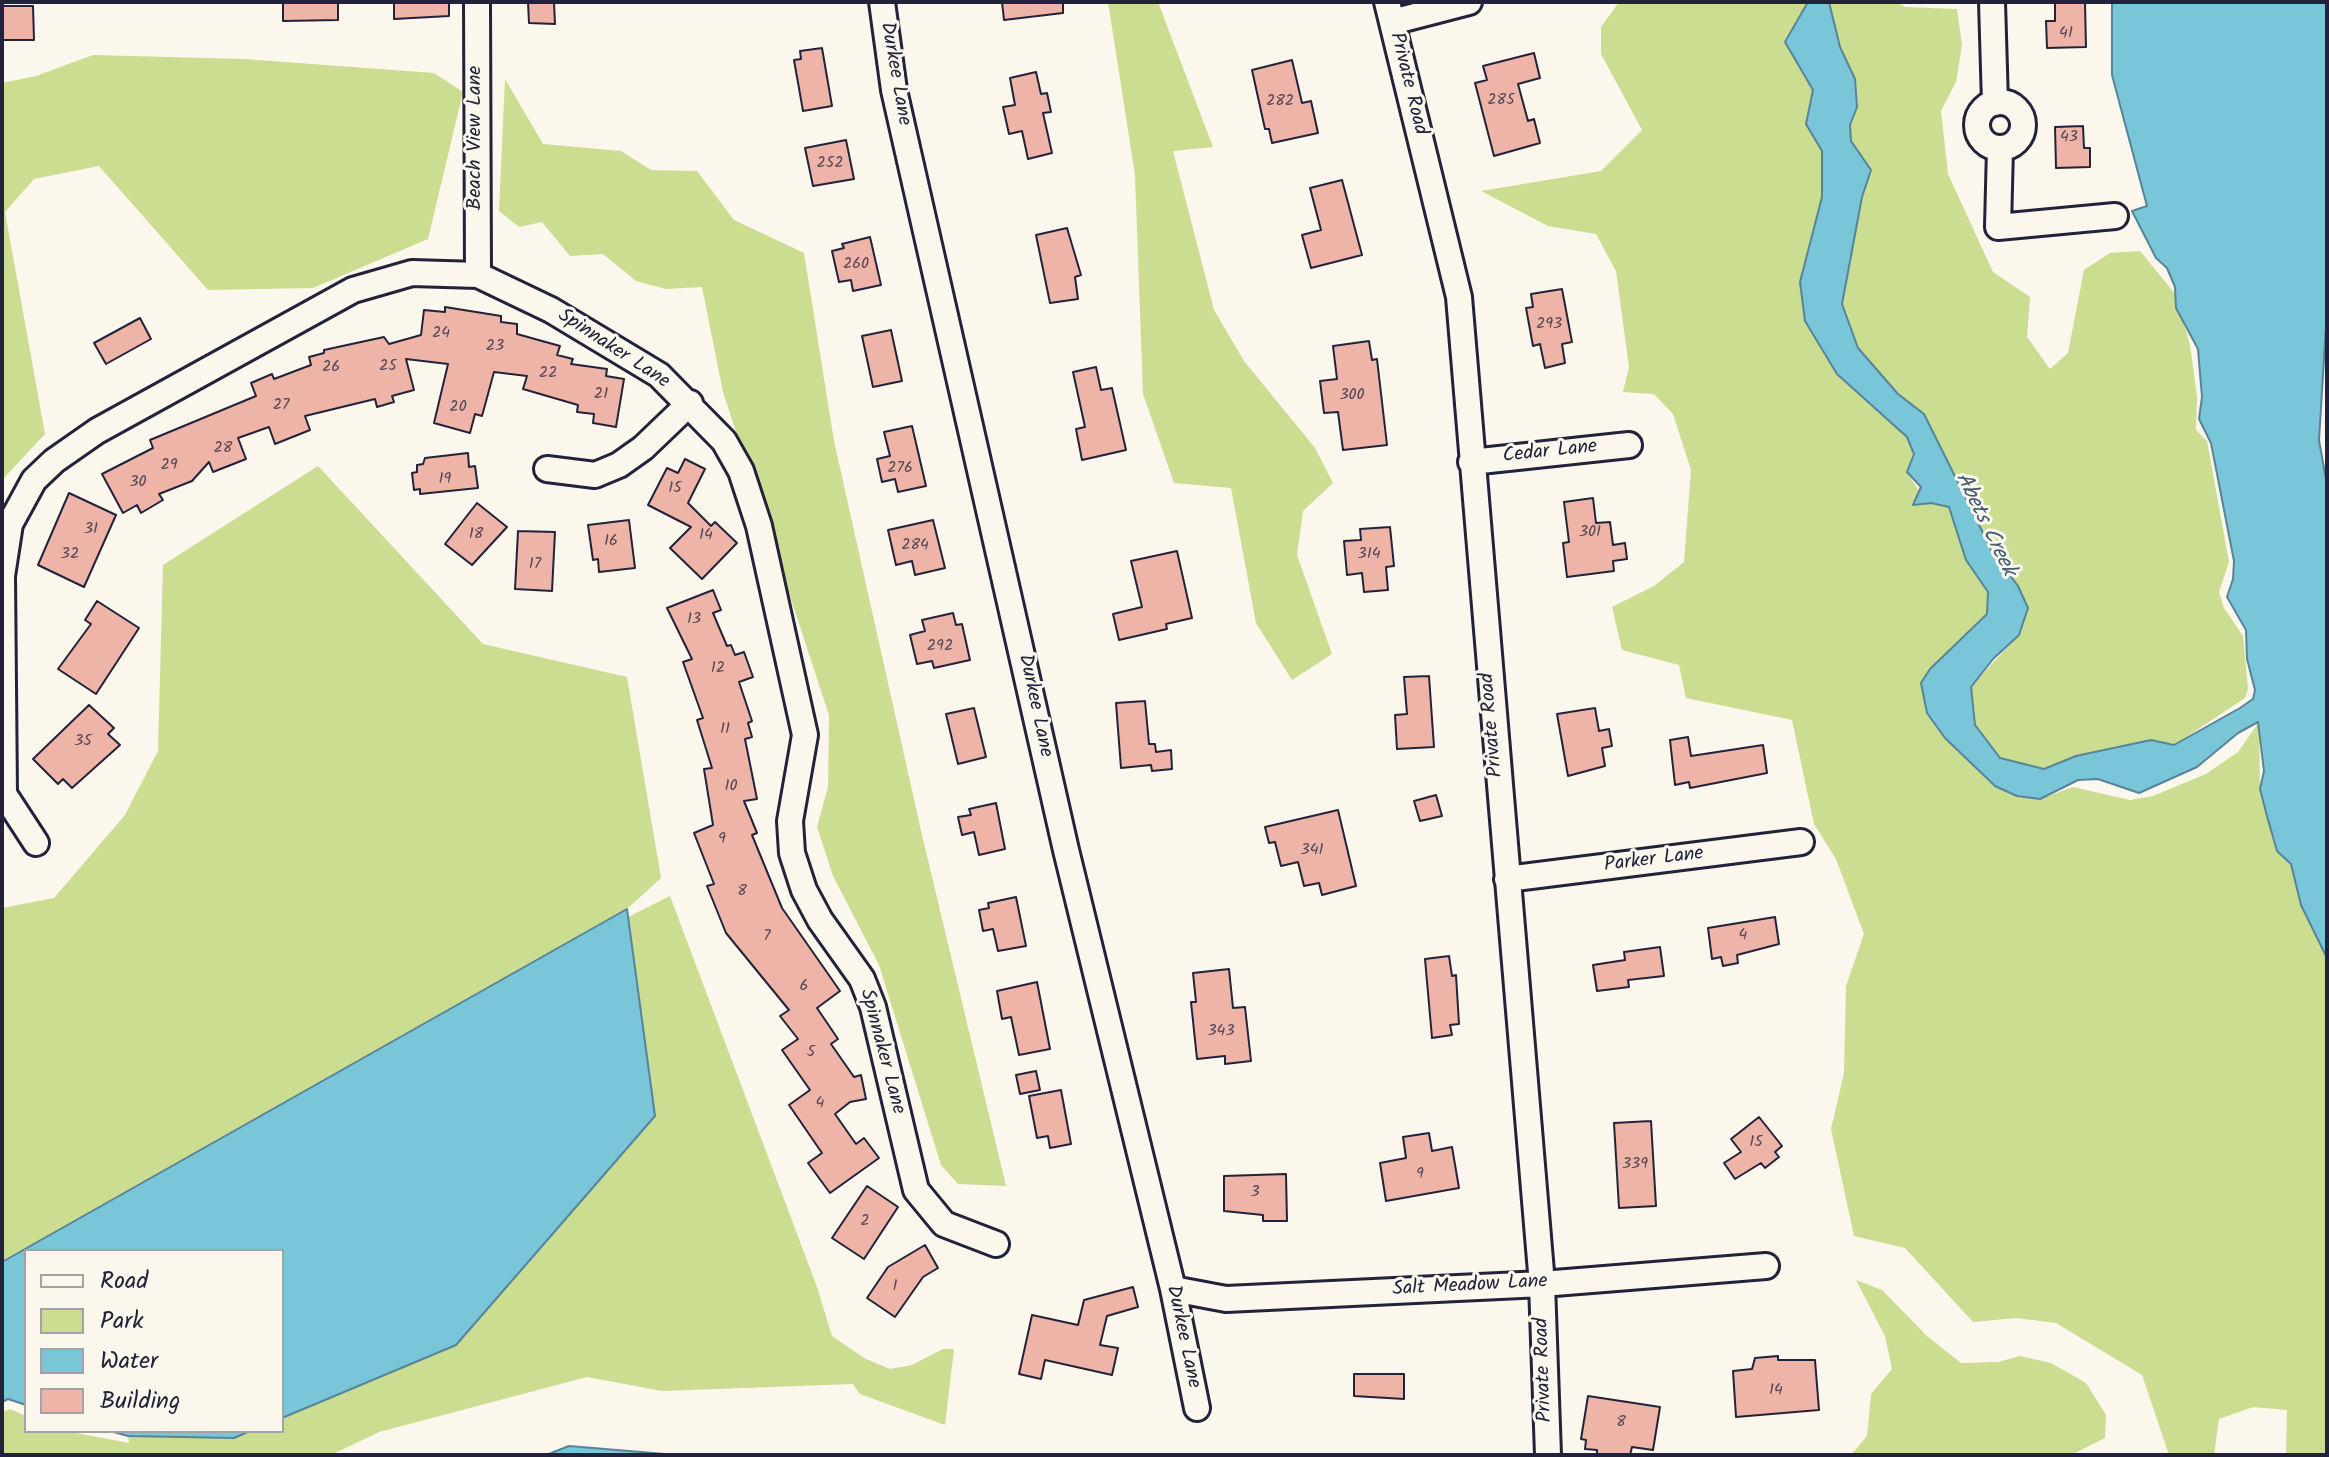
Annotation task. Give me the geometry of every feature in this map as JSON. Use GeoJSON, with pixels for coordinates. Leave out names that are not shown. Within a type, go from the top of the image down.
{"type":"FeatureCollection","features":[{"type":"Feature","properties":{"kind":"street","name":"Beach View Lane"},"geometry":{"type":"LineString","coordinates":[[477,2],[478,275]]}},
{"type":"Feature","properties":{"kind":"street","name":"Durkee Lane"},"geometry":{"type":"LineString","coordinates":[[882,2],[894,90],[1066,850],[1173,1289],[1197,1408]]}},
{"type":"Feature","properties":{"kind":"street"},"geometry":{"type":"LineString","coordinates":[[1389,12],[1469,2]]}},
{"type":"Feature","properties":{"kind":"street"},"geometry":{"type":"LineString","coordinates":[[1992,2],[1995,103]]}},
{"type":"Feature","properties":{"kind":"street","name":"Private Road"},"geometry":{"type":"LineString","coordinates":[[1389,12],[1459,297],[1542,1284],[1548,1455]]}},
{"type":"Feature","properties":{"kind":"street"},"geometry":{"type":"LineString","coordinates":[[1995,103],[2013,106],[2023,122],[2017,140],[2000,148],[1990,146],[1977,128],[1985,108],[1995,103]]}},
{"type":"Feature","properties":{"kind":"street"},"geometry":{"type":"LineString","coordinates":[[2000,148],[1998,227],[2115,216]]}},
{"type":"Feature","properties":{"kind":"street","name":"Spinnaker Lane"},"geometry":{"type":"LineString","coordinates":[[36,843],[4,794],[2,592],[10,524],[34,480],[54,461],[97,431],[353,290],[412,273],[478,275],[551,310],[624,351],[659,375],[690,403],[724,441],[741,471],[759,526],[805,735],[790,821],[792,853],[804,890],[862,979],[873,1007],[916,1190],[944,1224],[996,1244]]}},
{"type":"Feature","properties":{"kind":"street"},"geometry":{"type":"LineString","coordinates":[[547,469],[595,475],[619,465],[643,448],[690,403]]}},
{"type":"Feature","properties":{"kind":"street","name":"Cedar Lane"},"geometry":{"type":"LineString","coordinates":[[1471,462],[1629,445]]}},
{"type":"Feature","properties":{"kind":"street","name":"Parker Lane"},"geometry":{"type":"LineString","coordinates":[[1507,879],[1801,842]]}},
{"type":"Feature","properties":{"kind":"street","name":"Salt Meadow Lane"},"geometry":{"type":"LineString","coordinates":[[1173,1289],[1226,1299],[1542,1284],[1766,1266]]}},
{"type":"Feature","properties":{"kind":"green space"},"geometry":{"type":"Polygon","coordinates":[[[1108,2],[1158,2],[1213,147],[1173,151],[1214,310],[1244,361],[1315,448],[1333,483],[1303,511],[1297,555],[1332,654],[1292,680],[1256,623],[1231,488],[1174,483],[1143,394],[1135,175],[1108,2]]]}},
{"type":"Feature","properties":{"kind":"green space"},"geometry":{"type":"Polygon","coordinates":[[[1619,2],[1808,2],[1785,42],[1813,90],[1806,124],[1822,151],[1822,197],[1800,282],[1890,421],[1907,437],[1915,454],[1907,472],[1919,491],[1913,505],[1931,503],[1949,507],[1966,560],[1988,592],[1988,614],[1930,669],[1945,738],[1995,786],[2040,799],[2073,787],[2130,800],[2153,796],[2206,774],[2238,752],[2259,722],[2260,789],[2291,864],[2301,905],[2327,958],[2327,1455],[2286,1455],[2287,1410],[2253,1407],[2219,1419],[2214,1455],[2169,1455],[2142,1375],[2056,1323],[2016,1318],[1973,1322],[1905,1248],[1854,1236],[1831,1129],[1844,1073],[1846,986],[1864,934],[1836,859],[1814,824],[1792,720],[1686,698],[1679,665],[1622,650],[1612,607],[1654,586],[1684,562],[1691,470],[1673,414],[1654,394],[1623,392],[1629,367],[1616,271],[1596,234],[1548,226],[1481,191],[1601,171],[1642,130],[1601,54],[1601,27],[1619,2]]]}},
{"type":"Feature","properties":{"kind":"green space"},"geometry":{"type":"Polygon","coordinates":[[[1829,2],[1896,2],[1905,7],[1957,9],[1962,45],[1956,82],[1941,111],[1948,174],[1993,272],[2030,297],[2027,337],[2050,369],[2068,353],[2084,270],[2110,253],[2140,251],[2176,295],[2190,345],[2197,397],[2196,430],[2207,441],[2229,562],[2219,592],[2224,608],[2243,636],[2248,689],[2245,698],[2174,745],[2151,740],[2076,756],[2044,769],[2000,758],[1975,725],[1970,687],[2019,635],[2018,586],[1993,553],[1924,414],[1898,394],[1858,348],[1842,304],[1862,197],[1871,170],[1851,142],[1850,125],[1857,107],[1855,79],[1840,47],[1829,2]]]}},
{"type":"Feature","properties":{"kind":"green space"},"geometry":{"type":"Polygon","coordinates":[[[93,55],[244,59],[434,73],[463,92],[428,239],[313,288],[208,290],[99,166],[34,179],[5,212],[45,434],[2,480],[2,83],[36,76],[93,55]]]}},
{"type":"Feature","properties":{"kind":"green space"},"geometry":{"type":"Polygon","coordinates":[[[505,79],[543,144],[621,151],[651,170],[697,171],[734,220],[804,253],[834,441],[922,835],[1006,1186],[958,1184],[941,1165],[879,965],[833,876],[817,827],[828,787],[829,715],[723,392],[702,287],[666,289],[636,281],[603,254],[570,256],[542,222],[519,227],[499,211],[505,79]]]}},
{"type":"Feature","properties":{"kind":"green space"},"geometry":{"type":"Polygon","coordinates":[[[318,466],[483,644],[627,677],[661,878],[627,909],[2,1262],[2,908],[54,898],[125,815],[158,751],[163,565],[318,466]]]}},
{"type":"Feature","properties":{"kind":"green space"},"geometry":{"type":"Polygon","coordinates":[[[670,896],[817,1287],[832,1336],[864,1358],[890,1369],[912,1365],[943,1349],[954,1349],[945,1425],[860,1394],[853,1384],[662,1391],[587,1377],[379,1432],[331,1455],[2,1455],[2,1412],[10,1409],[24,1415],[24,1433],[76,1433],[129,1443],[128,1436],[234,1438],[245,1433],[284,1433],[284,1417],[456,1345],[655,1116],[628,917],[670,896]]]}},
{"type":"Feature","properties":{"kind":"green space"},"geometry":{"type":"Polygon","coordinates":[[[1856,1280],[1882,1290],[1927,1336],[1961,1363],[1998,1362],[2020,1356],[2051,1363],[2086,1383],[2106,1415],[2105,1438],[2071,1455],[1851,1455],[1867,1436],[1871,1394],[1892,1369],[1885,1336],[1856,1280]]]}},
{"type":"Feature","properties":{"kind":"water"},"geometry":{"type":"Polygon","coordinates":[[[1808,2],[1829,2],[1840,47],[1855,79],[1857,107],[1850,125],[1851,141],[1871,170],[1862,197],[1842,304],[1858,348],[1898,394],[1924,414],[1993,553],[2018,586],[2028,608],[2019,635],[1993,659],[1971,687],[1975,725],[2000,758],[2044,769],[2076,756],[2151,740],[2174,745],[2240,708],[2253,699],[2255,690],[2247,659],[2246,630],[2227,597],[2233,579],[2234,561],[2211,443],[2199,419],[2202,397],[2198,349],[2176,308],[2175,287],[2167,268],[2156,258],[2132,211],[2147,206],[2112,75],[2112,2],[2327,2],[2327,310],[2319,440],[2327,485],[2327,958],[2301,905],[2291,864],[2277,851],[2260,789],[2264,771],[2258,722],[2238,733],[2197,767],[2139,793],[2098,779],[2078,780],[2040,799],[2017,796],[1995,786],[1945,738],[1927,713],[1921,683],[1930,669],[1987,614],[1988,592],[1966,560],[1949,507],[1931,503],[1913,505],[1921,487],[1907,472],[1914,454],[1907,437],[1837,374],[1805,321],[1800,282],[1822,197],[1822,151],[1806,124],[1813,90],[1785,42],[1808,2]]]}},
{"type":"Feature","properties":{"kind":"water"},"geometry":{"type":"Polygon","coordinates":[[[627,909],[655,1116],[456,1345],[284,1417],[284,1249],[25,1249],[627,909]]]}},
{"type":"Feature","properties":{"kind":"water"},"geometry":{"type":"Polygon","coordinates":[[[24,1250],[24,1404],[8,1399],[2,1402],[2,1262],[24,1250]]]}},
{"type":"Feature","properties":{"kind":"water"},"geometry":{"type":"Polygon","coordinates":[[[117,1433],[245,1433],[234,1438],[128,1436],[117,1433]]]}},
{"type":"Feature","properties":{"kind":"water"},"geometry":{"type":"Polygon","coordinates":[[[569,1446],[677,1455],[546,1455],[569,1446]]]}},
{"type":"Feature","properties":{"kind":"building"},"geometry":{"type":"Polygon","coordinates":[[[283,2],[338,2],[338,20],[283,21],[283,2]]]}},
{"type":"Feature","properties":{"kind":"building"},"geometry":{"type":"Polygon","coordinates":[[[394,2],[449,2],[449,16],[394,19],[394,2]]]}},
{"type":"Feature","properties":{"kind":"building"},"geometry":{"type":"Polygon","coordinates":[[[528,2],[554,2],[555,24],[529,23],[528,2]]]}},
{"type":"Feature","properties":{"kind":"building"},"geometry":{"type":"Polygon","coordinates":[[[1002,2],[1063,2],[1063,13],[1004,20],[1002,2]]]}},
{"type":"Feature","properties":{"kind":"building"},"geometry":{"type":"Polygon","coordinates":[[[2055,2],[2085,2],[2086,47],[2047,48],[2046,21],[2055,21],[2055,2]]]}},
{"type":"Feature","properties":{"kind":"building"},"geometry":{"type":"Polygon","coordinates":[[[2,6],[33,6],[34,40],[2,40],[2,6]]]}},
{"type":"Feature","properties":{"kind":"building"},"geometry":{"type":"Polygon","coordinates":[[[822,48],[832,106],[803,111],[794,60],[801,59],[800,51],[822,48]]]}},
{"type":"Feature","properties":{"kind":"building"},"geometry":{"type":"Polygon","coordinates":[[[1534,53],[1540,78],[1518,84],[1528,121],[1534,119],[1540,143],[1494,156],[1475,83],[1487,80],[1483,66],[1534,53]]]}},
{"type":"Feature","properties":{"kind":"building"},"geometry":{"type":"Polygon","coordinates":[[[1292,60],[1302,103],[1311,101],[1318,133],[1272,143],[1269,129],[1265,129],[1252,70],[1292,60]]]}},
{"type":"Feature","properties":{"kind":"building"},"geometry":{"type":"Polygon","coordinates":[[[1036,72],[1041,94],[1047,93],[1051,112],[1043,113],[1052,153],[1028,159],[1022,131],[1009,134],[1003,107],[1015,105],[1010,78],[1036,72]]]}},
{"type":"Feature","properties":{"kind":"building"},"geometry":{"type":"Polygon","coordinates":[[[2083,126],[2084,148],[2090,148],[2090,167],[2056,168],[2055,127],[2083,126]]]}},
{"type":"Feature","properties":{"kind":"building"},"geometry":{"type":"Polygon","coordinates":[[[846,140],[854,179],[813,186],[805,148],[846,140]]]}},
{"type":"Feature","properties":{"kind":"building"},"geometry":{"type":"Polygon","coordinates":[[[1342,180],[1362,255],[1311,268],[1302,235],[1321,230],[1310,188],[1342,180]]]}},
{"type":"Feature","properties":{"kind":"building"},"geometry":{"type":"Polygon","coordinates":[[[1067,228],[1081,275],[1075,277],[1078,299],[1050,303],[1036,235],[1067,228]]]}},
{"type":"Feature","properties":{"kind":"building"},"geometry":{"type":"Polygon","coordinates":[[[870,237],[881,285],[853,291],[851,280],[839,282],[832,251],[844,248],[842,244],[870,237]]]}},
{"type":"Feature","properties":{"kind":"building"},"geometry":{"type":"Polygon","coordinates":[[[1562,289],[1572,342],[1562,344],[1565,363],[1545,368],[1540,344],[1533,346],[1526,308],[1533,307],[1531,294],[1562,289]]]}},
{"type":"Feature","properties":{"kind":"building"},"geometry":{"type":"Polygon","coordinates":[[[445,307],[501,316],[501,322],[517,324],[517,334],[560,346],[557,355],[573,359],[571,364],[607,369],[606,376],[624,379],[616,427],[593,423],[594,414],[577,412],[578,405],[523,389],[527,376],[494,372],[482,416],[475,414],[470,433],[434,423],[448,364],[406,359],[414,390],[392,396],[394,402],[377,407],[375,399],[305,416],[310,430],[275,444],[269,427],[238,438],[246,459],[213,472],[209,462],[192,481],[159,494],[163,500],[141,513],[137,505],[123,513],[102,474],[153,448],[150,440],[256,396],[251,383],[272,374],[274,379],[311,365],[309,357],[324,353],[324,350],[384,337],[389,344],[421,335],[424,310],[445,312],[445,307]]]}},
{"type":"Feature","properties":{"kind":"building"},"geometry":{"type":"Polygon","coordinates":[[[140,318],[151,339],[106,364],[94,343],[140,318]]]}},
{"type":"Feature","properties":{"kind":"building"},"geometry":{"type":"Polygon","coordinates":[[[891,330],[902,381],[873,387],[862,336],[891,330]]]}},
{"type":"Feature","properties":{"kind":"building"},"geometry":{"type":"Polygon","coordinates":[[[1369,341],[1372,360],[1377,359],[1387,445],[1343,450],[1338,412],[1324,413],[1320,381],[1337,379],[1333,346],[1369,341]]]}},
{"type":"Feature","properties":{"kind":"building"},"geometry":{"type":"Polygon","coordinates":[[[1096,367],[1101,390],[1112,388],[1126,450],[1082,460],[1076,429],[1085,427],[1073,372],[1096,367]]]}},
{"type":"Feature","properties":{"kind":"building"},"geometry":{"type":"Polygon","coordinates":[[[912,426],[926,486],[898,492],[895,479],[882,482],[877,459],[890,456],[884,432],[912,426]]]}},
{"type":"Feature","properties":{"kind":"building"},"geometry":{"type":"Polygon","coordinates":[[[468,453],[469,467],[475,466],[478,488],[420,494],[420,489],[414,490],[412,473],[417,472],[417,465],[423,464],[425,458],[468,453]]]}},
{"type":"Feature","properties":{"kind":"building"},"geometry":{"type":"Polygon","coordinates":[[[685,459],[705,469],[688,503],[711,526],[715,522],[737,543],[702,579],[670,548],[691,527],[648,505],[667,468],[678,473],[685,459]]]}},
{"type":"Feature","properties":{"kind":"building"},"geometry":{"type":"Polygon","coordinates":[[[69,493],[116,515],[84,587],[38,565],[69,493]]]}},
{"type":"Feature","properties":{"kind":"building"},"geometry":{"type":"Polygon","coordinates":[[[1593,498],[1596,523],[1610,522],[1613,545],[1625,543],[1627,559],[1613,561],[1614,571],[1567,577],[1563,543],[1569,542],[1564,502],[1593,498]]]}},
{"type":"Feature","properties":{"kind":"building"},"geometry":{"type":"Polygon","coordinates":[[[477,503],[507,527],[472,565],[445,544],[477,503]]]}},
{"type":"Feature","properties":{"kind":"building"},"geometry":{"type":"Polygon","coordinates":[[[629,520],[635,568],[599,572],[598,559],[593,560],[588,525],[629,520]]]}},
{"type":"Feature","properties":{"kind":"building"},"geometry":{"type":"Polygon","coordinates":[[[933,520],[945,568],[915,575],[912,561],[896,565],[888,530],[933,520]]]}},
{"type":"Feature","properties":{"kind":"building"},"geometry":{"type":"Polygon","coordinates":[[[1390,527],[1394,566],[1386,567],[1388,590],[1364,592],[1362,573],[1347,575],[1344,541],[1361,540],[1360,529],[1390,527]]]}},
{"type":"Feature","properties":{"kind":"building"},"geometry":{"type":"Polygon","coordinates":[[[518,531],[555,532],[552,591],[515,589],[518,531]]]}},
{"type":"Feature","properties":{"kind":"building"},"geometry":{"type":"Polygon","coordinates":[[[1177,551],[1192,618],[1166,624],[1167,629],[1119,640],[1113,614],[1142,607],[1131,561],[1177,551]]]}},
{"type":"Feature","properties":{"kind":"building"},"geometry":{"type":"Polygon","coordinates":[[[713,590],[721,610],[713,613],[727,646],[731,645],[735,655],[744,652],[753,677],[739,682],[752,721],[748,723],[752,737],[745,739],[757,799],[744,801],[757,833],[752,835],[782,908],[840,991],[817,1008],[838,1039],[831,1044],[854,1077],[861,1075],[866,1099],[850,1102],[835,1114],[856,1144],[864,1138],[879,1158],[830,1193],[808,1163],[822,1153],[789,1105],[810,1090],[782,1050],[798,1039],[780,1016],[789,1010],[726,933],[707,886],[714,884],[694,833],[713,825],[704,769],[712,768],[697,720],[703,718],[683,662],[692,659],[667,608],[713,590]]]}},
{"type":"Feature","properties":{"kind":"building"},"geometry":{"type":"Polygon","coordinates":[[[97,601],[139,628],[96,694],[58,669],[91,624],[85,620],[97,601]]]}},
{"type":"Feature","properties":{"kind":"building"},"geometry":{"type":"Polygon","coordinates":[[[953,613],[956,625],[962,624],[970,660],[934,668],[932,661],[917,664],[910,635],[925,631],[922,620],[953,613]]]}},
{"type":"Feature","properties":{"kind":"building"},"geometry":{"type":"Polygon","coordinates":[[[1429,676],[1434,747],[1397,749],[1395,715],[1407,714],[1404,677],[1429,676]]]}},
{"type":"Feature","properties":{"kind":"building"},"geometry":{"type":"Polygon","coordinates":[[[1145,701],[1149,744],[1155,744],[1156,752],[1171,750],[1172,769],[1152,771],[1151,765],[1121,768],[1116,703],[1145,701]]]}},
{"type":"Feature","properties":{"kind":"building"},"geometry":{"type":"Polygon","coordinates":[[[89,705],[114,728],[108,734],[120,745],[72,788],[63,779],[58,784],[33,759],[89,705]]]}},
{"type":"Feature","properties":{"kind":"building"},"geometry":{"type":"Polygon","coordinates":[[[974,708],[986,757],[958,764],[946,714],[974,708]]]}},
{"type":"Feature","properties":{"kind":"building"},"geometry":{"type":"Polygon","coordinates":[[[1595,708],[1599,731],[1609,729],[1612,746],[1602,748],[1605,766],[1568,776],[1557,714],[1595,708]]]}},
{"type":"Feature","properties":{"kind":"building"},"geometry":{"type":"Polygon","coordinates":[[[1688,737],[1691,756],[1763,745],[1767,773],[1690,788],[1689,782],[1675,785],[1670,740],[1688,737]]]}},
{"type":"Feature","properties":{"kind":"building"},"geometry":{"type":"Polygon","coordinates":[[[1436,795],[1442,816],[1420,821],[1414,801],[1436,795]]]}},
{"type":"Feature","properties":{"kind":"building"},"geometry":{"type":"Polygon","coordinates":[[[996,803],[1005,849],[979,855],[974,832],[962,835],[958,817],[971,815],[969,809],[996,803]]]}},
{"type":"Feature","properties":{"kind":"building"},"geometry":{"type":"Polygon","coordinates":[[[1338,810],[1356,886],[1322,895],[1319,883],[1304,886],[1298,862],[1281,866],[1275,842],[1269,843],[1265,827],[1338,810]]]}},
{"type":"Feature","properties":{"kind":"building"},"geometry":{"type":"Polygon","coordinates":[[[1016,897],[1026,946],[998,951],[993,929],[983,931],[979,910],[989,908],[988,903],[1016,897]]]}},
{"type":"Feature","properties":{"kind":"building"},"geometry":{"type":"Polygon","coordinates":[[[1775,917],[1779,944],[1737,955],[1738,963],[1723,966],[1721,957],[1712,959],[1708,928],[1775,917]]]}},
{"type":"Feature","properties":{"kind":"building"},"geometry":{"type":"Polygon","coordinates":[[[1660,947],[1664,976],[1628,980],[1629,987],[1597,991],[1593,965],[1625,960],[1624,952],[1660,947]]]}},
{"type":"Feature","properties":{"kind":"building"},"geometry":{"type":"Polygon","coordinates":[[[1449,956],[1452,976],[1456,975],[1459,1024],[1450,1025],[1452,1035],[1432,1038],[1425,959],[1449,956]]]}},
{"type":"Feature","properties":{"kind":"building"},"geometry":{"type":"Polygon","coordinates":[[[1229,969],[1233,1008],[1245,1007],[1251,1061],[1225,1064],[1225,1056],[1197,1059],[1191,1002],[1196,1002],[1193,973],[1229,969]]]}},
{"type":"Feature","properties":{"kind":"building"},"geometry":{"type":"Polygon","coordinates":[[[1037,982],[1050,1049],[1019,1055],[1011,1017],[1002,1019],[997,991],[1037,982]]]}},
{"type":"Feature","properties":{"kind":"building"},"geometry":{"type":"Polygon","coordinates":[[[1036,1071],[1040,1090],[1020,1094],[1016,1075],[1036,1071]]]}},
{"type":"Feature","properties":{"kind":"building"},"geometry":{"type":"Polygon","coordinates":[[[1061,1090],[1071,1144],[1050,1148],[1048,1136],[1037,1138],[1029,1096],[1061,1090]]]}},
{"type":"Feature","properties":{"kind":"building"},"geometry":{"type":"Polygon","coordinates":[[[1759,1117],[1782,1146],[1775,1152],[1779,1157],[1765,1168],[1761,1163],[1735,1179],[1724,1163],[1741,1152],[1731,1139],[1759,1117]]]}},
{"type":"Feature","properties":{"kind":"building"},"geometry":{"type":"Polygon","coordinates":[[[1651,1121],[1656,1206],[1619,1208],[1614,1123],[1651,1121]]]}},
{"type":"Feature","properties":{"kind":"building"},"geometry":{"type":"Polygon","coordinates":[[[1429,1133],[1432,1151],[1452,1147],[1459,1188],[1386,1201],[1380,1163],[1406,1158],[1403,1137],[1429,1133]]]}},
{"type":"Feature","properties":{"kind":"building"},"geometry":{"type":"Polygon","coordinates":[[[1286,1174],[1287,1221],[1263,1221],[1263,1215],[1224,1211],[1224,1176],[1286,1174]]]}},
{"type":"Feature","properties":{"kind":"building"},"geometry":{"type":"Polygon","coordinates":[[[867,1186],[898,1207],[864,1259],[832,1238],[867,1186]]]}},
{"type":"Feature","properties":{"kind":"building"},"geometry":{"type":"Polygon","coordinates":[[[925,1245],[938,1268],[923,1277],[895,1317],[867,1298],[888,1267],[925,1245]]]}},
{"type":"Feature","properties":{"kind":"building"},"geometry":{"type":"Polygon","coordinates":[[[1133,1287],[1138,1307],[1107,1316],[1100,1345],[1118,1348],[1112,1375],[1045,1360],[1041,1379],[1019,1374],[1032,1315],[1078,1325],[1084,1300],[1133,1287]]]}},
{"type":"Feature","properties":{"kind":"building"},"geometry":{"type":"Polygon","coordinates":[[[1778,1356],[1778,1360],[1815,1360],[1819,1410],[1736,1417],[1733,1371],[1752,1369],[1755,1358],[1778,1356]]]}},
{"type":"Feature","properties":{"kind":"building"},"geometry":{"type":"Polygon","coordinates":[[[1354,1374],[1404,1374],[1404,1399],[1354,1396],[1354,1374]]]}},
{"type":"Feature","properties":{"kind":"building"},"geometry":{"type":"Polygon","coordinates":[[[1588,1396],[1660,1407],[1653,1450],[1632,1447],[1630,1455],[1597,1455],[1597,1450],[1585,1449],[1586,1440],[1581,1439],[1588,1396]]]}},
{"type":"Feature","properties":{"kind":"water label","name":"Abets Creek"},"geometry":{"type":"Point","coordinates":[1984,525]}}]}
